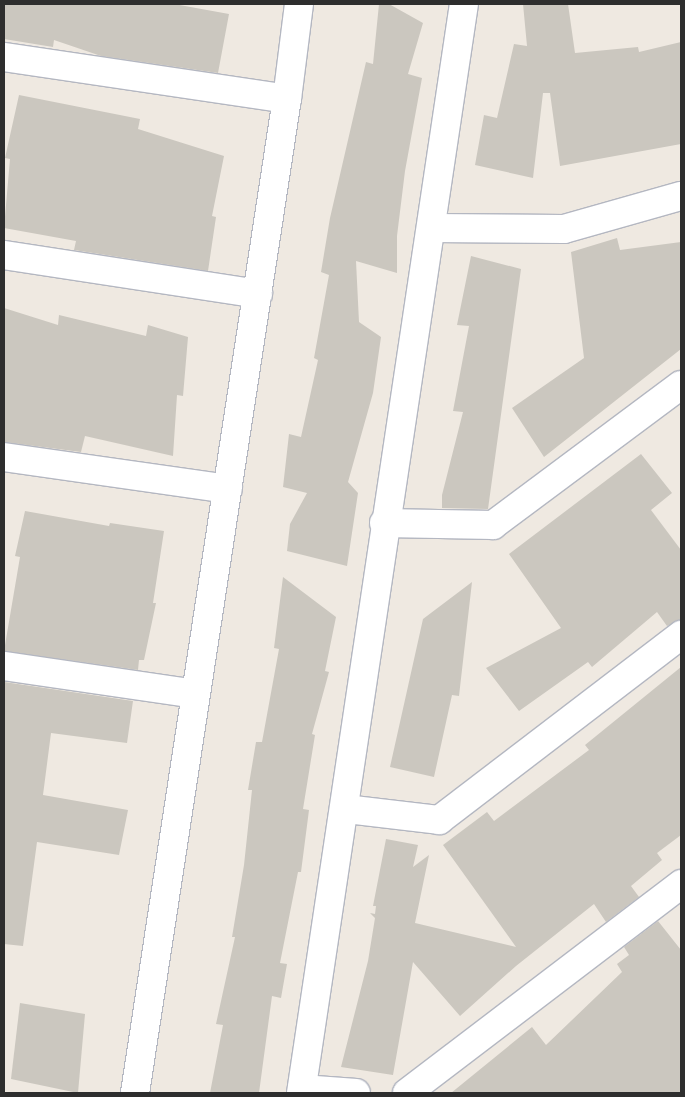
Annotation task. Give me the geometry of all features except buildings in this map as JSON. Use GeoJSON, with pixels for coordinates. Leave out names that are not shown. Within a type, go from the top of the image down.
{"type":"FeatureCollection","features":[{"type":"Feature","properties":{"kind":"street"},"geometry":{"type":"LineString","coordinates":[[135,1093],[258,294],[299,4]]}},
{"type":"Feature","properties":{"kind":"street"},"geometry":{"type":"LineString","coordinates":[[356,1093],[301,1091],[346,809],[384,523],[432,228],[464,4]]}},
{"type":"Feature","properties":{"kind":"street"},"geometry":{"type":"LineString","coordinates":[[4,57],[287,99]]}},
{"type":"Feature","properties":{"kind":"street"},"geometry":{"type":"LineString","coordinates":[[432,228],[564,229],[681,196]]}},
{"type":"Feature","properties":{"kind":"street"},"geometry":{"type":"LineString","coordinates":[[4,255],[258,294]]}},
{"type":"Feature","properties":{"kind":"street"},"geometry":{"type":"LineString","coordinates":[[384,523],[493,525],[681,385]]}},
{"type":"Feature","properties":{"kind":"street"},"geometry":{"type":"LineString","coordinates":[[4,458],[228,490]]}},
{"type":"Feature","properties":{"kind":"street"},"geometry":{"type":"LineString","coordinates":[[346,809],[439,820],[681,636]]}},
{"type":"Feature","properties":{"kind":"street"},"geometry":{"type":"LineString","coordinates":[[4,666],[195,694]]}},
{"type":"Feature","properties":{"kind":"street"},"geometry":{"type":"LineString","coordinates":[[407,1093],[681,884]]}}]}
